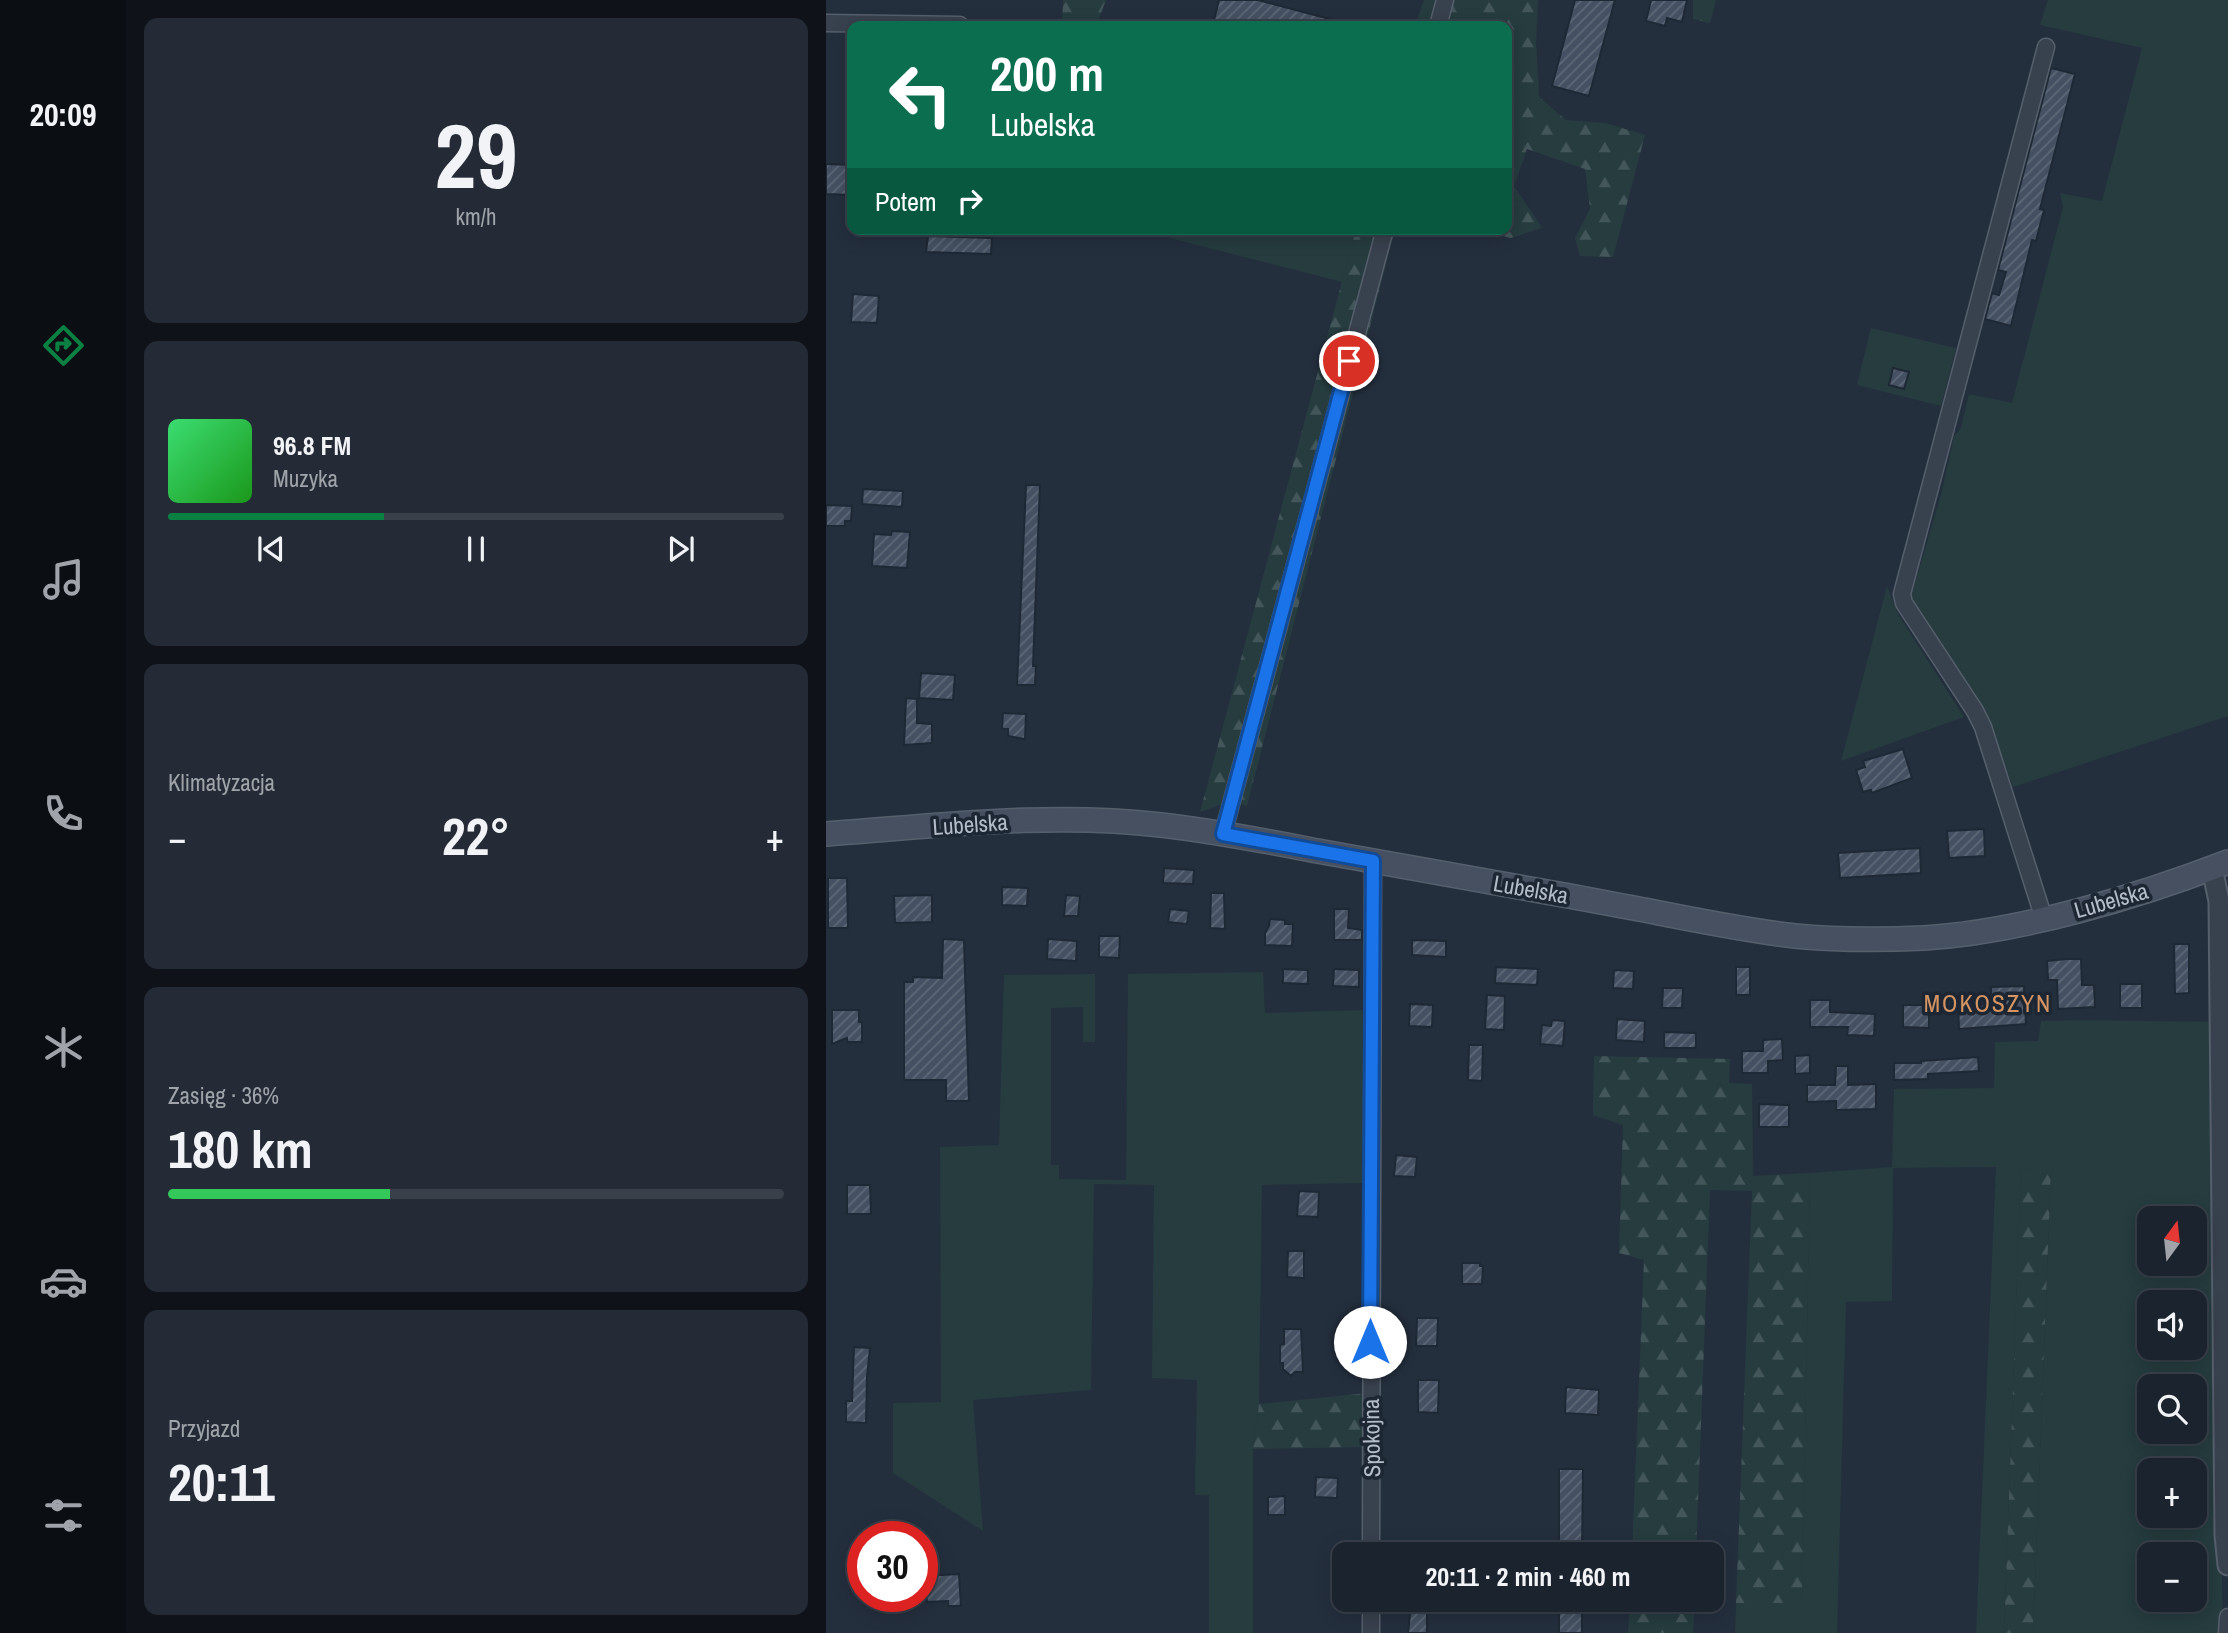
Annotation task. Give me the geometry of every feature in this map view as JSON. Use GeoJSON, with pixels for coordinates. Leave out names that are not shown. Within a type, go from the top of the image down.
{"type":"FeatureCollection","features":[{"type":"Feature","properties":{"kind":"main road","name":"Lubelska"},"geometry":{"type":"LineString","coordinates":[[826,834],[975,822],[1065,819],[1160,824],[1796,936],[1862,939],[1928,938],[2044,919],[2115,900],[2220,865]]}},
{"type":"Feature","properties":{"kind":"street"},"geometry":{"type":"LineString","coordinates":[[1439,21],[1445,0]]}},
{"type":"Feature","properties":{"kind":"street"},"geometry":{"type":"LineString","coordinates":[[826,23],[847,23]]}},
{"type":"Feature","properties":{"kind":"street"},"geometry":{"type":"LineString","coordinates":[[2044,919],[1983,727],[1904,603],[1902,594],[2046,47]]}},
{"type":"Feature","properties":{"kind":"street"},"geometry":{"type":"LineString","coordinates":[[1223,834],[1383,235]]}},
{"type":"Feature","properties":{"kind":"street","name":"Spokojna"},"geometry":{"type":"LineString","coordinates":[[1371,1542],[1373,861]]}},
{"type":"Feature","properties":{"kind":"street"},"geometry":{"type":"LineString","coordinates":[[2220,865],[2228,1565]]}},
{"type":"Feature","properties":{"kind":"street"},"geometry":{"type":"LineString","coordinates":[[1371,1612],[1371,1633]]}},
{"type":"Feature","properties":{"kind":"street"},"geometry":{"type":"LineString","coordinates":[[2227,1633],[2228,1617]]}},
{"type":"Feature","properties":{"kind":"green space"},"geometry":{"type":"Polygon","coordinates":[[[1063,0],[1106,0],[1098,21],[1062,21],[1063,0]]]}},
{"type":"Feature","properties":{"kind":"green space"},"geometry":{"type":"Polygon","coordinates":[[[1424,0],[1538,0],[1536,42],[1539,97],[1566,120],[1605,123],[1645,135],[1613,257],[1580,256],[1575,238],[1590,209],[1585,169],[1527,149],[1514,186],[1542,228],[1511,238],[1497,235],[1512,235],[1512,21],[1417,21],[1424,0]]]}},
{"type":"Feature","properties":{"kind":"green space"},"geometry":{"type":"Polygon","coordinates":[[[1693,0],[1716,0],[1710,23],[1693,19],[1693,0]]]}},
{"type":"Feature","properties":{"kind":"green space"},"geometry":{"type":"Polygon","coordinates":[[[2048,0],[2228,0],[2228,716],[2013,787],[1987,715],[1911,597],[1942,491],[1954,436],[1961,428],[1969,394],[2012,403],[2063,207],[2060,193],[2102,201],[2142,48],[2040,25],[2048,0]]]}},
{"type":"Feature","properties":{"kind":"green space"},"geometry":{"type":"Polygon","coordinates":[[[1171,235],[1354,235],[1342,282],[1170,238],[1171,235]]]}},
{"type":"Feature","properties":{"kind":"green space"},"geometry":{"type":"Polygon","coordinates":[[[1354,235],[1393,235],[1247,806],[1232,801],[1200,812],[1354,235]]]}},
{"type":"Feature","properties":{"kind":"green space"},"geometry":{"type":"Polygon","coordinates":[[[1871,328],[1956,348],[1941,406],[1857,385],[1871,328]]]}},
{"type":"Feature","properties":{"kind":"green space"},"geometry":{"type":"Polygon","coordinates":[[[1887,586],[1898,614],[1964,717],[1841,761],[1887,586]]]}},
{"type":"Feature","properties":{"kind":"green space"},"geometry":{"type":"Polygon","coordinates":[[[1263,972],[1265,1013],[1366,1010],[1362,1183],[1262,1185],[1259,1404],[1253,1449],[1253,1633],[1209,1633],[1209,1495],[1195,1495],[1197,1380],[1152,1378],[1154,1185],[1094,1184],[1091,1390],[973,1400],[983,1531],[893,1473],[893,1403],[941,1402],[940,1147],[999,1145],[1004,975],[1095,974],[1095,1042],[1083,1042],[1083,1007],[1051,1008],[1051,1165],[1059,1165],[1059,1179],[1126,1180],[1128,974],[1263,972]]]}},
{"type":"Feature","properties":{"kind":"green space"},"geometry":{"type":"Polygon","coordinates":[[[2041,1021],[2212,1022],[2223,1633],[2033,1633],[2051,1171],[2021,1169],[2004,1633],[1976,1633],[1996,1167],[1893,1168],[1892,1301],[1846,1302],[1837,1633],[1735,1633],[1736,1603],[1802,1602],[1810,1173],[1892,1167],[1894,1089],[1994,1088],[1995,1042],[2038,1041],[2041,1021]]]}},
{"type":"Feature","properties":{"kind":"green space"},"geometry":{"type":"Polygon","coordinates":[[[1594,1056],[1730,1059],[1729,1083],[1752,1084],[1753,1176],[1810,1173],[1802,1603],[1736,1603],[1752,1191],[1710,1190],[1696,1542],[1632,1542],[1644,1260],[1619,1253],[1623,1125],[1593,1115],[1594,1056]]]}},
{"type":"Feature","properties":{"kind":"green space"},"geometry":{"type":"Polygon","coordinates":[[[2021,1169],[2051,1170],[2033,1633],[2004,1633],[2021,1169]]]}},
{"type":"Feature","properties":{"kind":"green space"},"geometry":{"type":"Polygon","coordinates":[[[1367,1393],[1368,1447],[1253,1449],[1259,1404],[1367,1393]]]}},
{"type":"Feature","properties":{"kind":"green space"},"geometry":{"type":"Polygon","coordinates":[[[1629,1612],[1694,1612],[1693,1633],[1628,1633],[1629,1612]]]}},
{"type":"Feature","properties":{"kind":"building"},"geometry":{"type":"Polygon","coordinates":[[[1219,0],[1258,0],[1337,21],[1218,21],[1214,20],[1219,0]]]}},
{"type":"Feature","properties":{"kind":"building"},"geometry":{"type":"Polygon","coordinates":[[[1575,0],[1615,0],[1589,96],[1552,86],[1575,0]]]}},
{"type":"Feature","properties":{"kind":"building"},"geometry":{"type":"Polygon","coordinates":[[[1651,0],[1687,0],[1682,22],[1667,18],[1665,26],[1646,21],[1651,0]]]}},
{"type":"Feature","properties":{"kind":"building"},"geometry":{"type":"Polygon","coordinates":[[[2051,68],[2075,74],[2040,209],[2044,210],[2036,241],[2032,240],[2011,326],[1985,319],[1992,293],[1999,295],[2006,272],[1998,270],[2051,68]]]}},
{"type":"Feature","properties":{"kind":"building"},"geometry":{"type":"Polygon","coordinates":[[[826,164],[847,165],[847,195],[826,194],[826,164]]]}},
{"type":"Feature","properties":{"kind":"building"},"geometry":{"type":"Polygon","coordinates":[[[928,236],[992,238],[991,254],[926,252],[928,236]]]}},
{"type":"Feature","properties":{"kind":"building"},"geometry":{"type":"Polygon","coordinates":[[[853,294],[879,296],[877,323],[851,322],[853,294]]]}},
{"type":"Feature","properties":{"kind":"building"},"geometry":{"type":"Polygon","coordinates":[[[1893,368],[1909,372],[1904,389],[1889,385],[1893,368]]]}},
{"type":"Feature","properties":{"kind":"building"},"geometry":{"type":"Polygon","coordinates":[[[1026,485],[1040,485],[1033,666],[1036,666],[1035,685],[1017,685],[1026,485]]]}},
{"type":"Feature","properties":{"kind":"building"},"geometry":{"type":"Polygon","coordinates":[[[863,489],[903,491],[902,507],[862,504],[863,489]]]}},
{"type":"Feature","properties":{"kind":"building"},"geometry":{"type":"Polygon","coordinates":[[[826,505],[852,506],[851,521],[845,521],[845,526],[826,526],[826,505]]]}},
{"type":"Feature","properties":{"kind":"building"},"geometry":{"type":"Polygon","coordinates":[[[892,531],[910,532],[907,568],[872,566],[874,534],[891,535],[892,531]]]}},
{"type":"Feature","properties":{"kind":"building"},"geometry":{"type":"Polygon","coordinates":[[[921,673],[955,675],[953,700],[919,698],[921,673]]]}},
{"type":"Feature","properties":{"kind":"building"},"geometry":{"type":"Polygon","coordinates":[[[906,698],[917,699],[917,723],[932,724],[932,743],[904,745],[906,698]]]}},
{"type":"Feature","properties":{"kind":"building"},"geometry":{"type":"Polygon","coordinates":[[[1003,713],[1026,714],[1025,739],[1008,736],[1008,729],[1002,729],[1003,713]]]}},
{"type":"Feature","properties":{"kind":"building"},"geometry":{"type":"Polygon","coordinates":[[[1903,749],[1912,778],[1872,793],[1871,790],[1863,792],[1856,770],[1865,767],[1863,761],[1903,749]]]}},
{"type":"Feature","properties":{"kind":"building"},"geometry":{"type":"Polygon","coordinates":[[[1984,829],[1985,856],[1949,858],[1947,831],[1984,829]]]}},
{"type":"Feature","properties":{"kind":"building"},"geometry":{"type":"Polygon","coordinates":[[[1920,848],[1921,873],[1840,878],[1838,853],[1920,848]]]}},
{"type":"Feature","properties":{"kind":"building"},"geometry":{"type":"Polygon","coordinates":[[[1164,868],[1194,870],[1193,884],[1163,883],[1164,868]]]}},
{"type":"Feature","properties":{"kind":"building"},"geometry":{"type":"Polygon","coordinates":[[[828,878],[847,878],[848,928],[828,928],[828,878]]]}},
{"type":"Feature","properties":{"kind":"building"},"geometry":{"type":"Polygon","coordinates":[[[1002,887],[1028,888],[1027,906],[1002,905],[1002,887]]]}},
{"type":"Feature","properties":{"kind":"building"},"geometry":{"type":"Polygon","coordinates":[[[1211,893],[1224,893],[1225,929],[1210,928],[1211,893]]]}},
{"type":"Feature","properties":{"kind":"building"},"geometry":{"type":"Polygon","coordinates":[[[932,895],[932,922],[895,923],[894,896],[932,895]]]}},
{"type":"Feature","properties":{"kind":"building"},"geometry":{"type":"Polygon","coordinates":[[[1066,895],[1080,896],[1078,916],[1064,916],[1066,895]]]}},
{"type":"Feature","properties":{"kind":"building"},"geometry":{"type":"Polygon","coordinates":[[[1170,909],[1189,911],[1187,924],[1168,922],[1170,909]]]}},
{"type":"Feature","properties":{"kind":"building"},"geometry":{"type":"Polygon","coordinates":[[[1334,909],[1349,909],[1348,928],[1362,930],[1362,940],[1334,940],[1334,909]]]}},
{"type":"Feature","properties":{"kind":"building"},"geometry":{"type":"Polygon","coordinates":[[[1270,919],[1285,920],[1285,924],[1293,924],[1292,946],[1265,945],[1265,933],[1270,919]]]}},
{"type":"Feature","properties":{"kind":"building"},"geometry":{"type":"Polygon","coordinates":[[[1099,936],[1120,936],[1119,958],[1099,957],[1099,936]]]}},
{"type":"Feature","properties":{"kind":"building"},"geometry":{"type":"Polygon","coordinates":[[[943,939],[964,940],[969,1101],[946,1101],[946,1080],[904,1080],[904,982],[913,982],[913,977],[942,978],[943,939]]]}},
{"type":"Feature","properties":{"kind":"building"},"geometry":{"type":"Polygon","coordinates":[[[1048,939],[1077,941],[1076,961],[1047,959],[1048,939]]]}},
{"type":"Feature","properties":{"kind":"building"},"geometry":{"type":"Polygon","coordinates":[[[1412,940],[1446,941],[1446,957],[1412,955],[1412,940]]]}},
{"type":"Feature","properties":{"kind":"building"},"geometry":{"type":"Polygon","coordinates":[[[2174,944],[2189,944],[2189,993],[2175,994],[2174,944]]]}},
{"type":"Feature","properties":{"kind":"building"},"geometry":{"type":"Polygon","coordinates":[[[2081,959],[2082,985],[2094,985],[2095,1007],[2058,1009],[2057,980],[2048,980],[2047,961],[2081,959]]]}},
{"type":"Feature","properties":{"kind":"building"},"geometry":{"type":"Polygon","coordinates":[[[1496,967],[1538,969],[1537,985],[1495,983],[1496,967]]]}},
{"type":"Feature","properties":{"kind":"building"},"geometry":{"type":"Polygon","coordinates":[[[1736,967],[1750,967],[1750,995],[1736,995],[1736,967]]]}},
{"type":"Feature","properties":{"kind":"building"},"geometry":{"type":"Polygon","coordinates":[[[1283,969],[1308,970],[1308,984],[1283,983],[1283,969]]]}},
{"type":"Feature","properties":{"kind":"building"},"geometry":{"type":"Polygon","coordinates":[[[1334,969],[1359,970],[1359,987],[1333,986],[1334,969]]]}},
{"type":"Feature","properties":{"kind":"building"},"geometry":{"type":"Polygon","coordinates":[[[1614,970],[1634,971],[1633,989],[1613,988],[1614,970]]]}},
{"type":"Feature","properties":{"kind":"building"},"geometry":{"type":"Polygon","coordinates":[[[2120,984],[2142,984],[2142,1008],[2120,1008],[2120,984]]]}},
{"type":"Feature","properties":{"kind":"building"},"geometry":{"type":"Polygon","coordinates":[[[2024,986],[2026,1024],[1959,1029],[1958,1006],[1991,1004],[1991,987],[2024,986]]]}},
{"type":"Feature","properties":{"kind":"building"},"geometry":{"type":"Polygon","coordinates":[[[1663,988],[1683,988],[1682,1008],[1662,1008],[1663,988]]]}},
{"type":"Feature","properties":{"kind":"building"},"geometry":{"type":"Polygon","coordinates":[[[1487,995],[1505,996],[1504,1030],[1485,1029],[1487,995]]]}},
{"type":"Feature","properties":{"kind":"building"},"geometry":{"type":"Polygon","coordinates":[[[1810,1000],[1830,1000],[1830,1012],[1875,1014],[1874,1036],[1847,1035],[1848,1027],[1810,1027],[1810,1000]]]}},
{"type":"Feature","properties":{"kind":"building"},"geometry":{"type":"Polygon","coordinates":[[[1410,1004],[1433,1005],[1432,1027],[1409,1026],[1410,1004]]]}},
{"type":"Feature","properties":{"kind":"building"},"geometry":{"type":"Polygon","coordinates":[[[1903,1005],[1929,1005],[1929,1028],[1903,1027],[1903,1005]]]}},
{"type":"Feature","properties":{"kind":"building"},"geometry":{"type":"Polygon","coordinates":[[[832,1010],[859,1010],[862,1042],[847,1042],[847,1038],[832,1044],[832,1010]]]}},
{"type":"Feature","properties":{"kind":"building"},"geometry":{"type":"Polygon","coordinates":[[[1617,1019],[1645,1021],[1644,1042],[1616,1040],[1617,1019]]]}},
{"type":"Feature","properties":{"kind":"building"},"geometry":{"type":"Polygon","coordinates":[[[1552,1020],[1565,1021],[1563,1046],[1540,1044],[1542,1025],[1551,1026],[1552,1020]]]}},
{"type":"Feature","properties":{"kind":"building"},"geometry":{"type":"Polygon","coordinates":[[[1664,1032],[1696,1033],[1696,1048],[1664,1048],[1664,1032]]]}},
{"type":"Feature","properties":{"kind":"building"},"geometry":{"type":"Polygon","coordinates":[[[1782,1039],[1783,1060],[1768,1061],[1768,1073],[1742,1073],[1742,1051],[1763,1051],[1763,1040],[1782,1039]]]}},
{"type":"Feature","properties":{"kind":"building"},"geometry":{"type":"Polygon","coordinates":[[[1469,1045],[1483,1045],[1482,1081],[1468,1080],[1469,1045]]]}},
{"type":"Feature","properties":{"kind":"building"},"geometry":{"type":"Polygon","coordinates":[[[1810,1055],[1810,1073],[1795,1074],[1795,1056],[1810,1055]]]}},
{"type":"Feature","properties":{"kind":"building"},"geometry":{"type":"Polygon","coordinates":[[[1978,1057],[1979,1071],[1928,1074],[1928,1079],[1894,1080],[1894,1063],[1978,1057]]]}},
{"type":"Feature","properties":{"kind":"building"},"geometry":{"type":"Polygon","coordinates":[[[1836,1066],[1848,1066],[1848,1085],[1876,1084],[1876,1109],[1836,1110],[1836,1101],[1807,1102],[1807,1085],[1835,1085],[1836,1066]]]}},
{"type":"Feature","properties":{"kind":"building"},"geometry":{"type":"Polygon","coordinates":[[[1759,1104],[1789,1105],[1789,1127],[1759,1127],[1759,1104]]]}},
{"type":"Feature","properties":{"kind":"building"},"geometry":{"type":"Polygon","coordinates":[[[1396,1155],[1417,1157],[1415,1177],[1394,1176],[1396,1155]]]}},
{"type":"Feature","properties":{"kind":"building"},"geometry":{"type":"Polygon","coordinates":[[[847,1185],[870,1185],[871,1214],[847,1214],[847,1185]]]}},
{"type":"Feature","properties":{"kind":"building"},"geometry":{"type":"Polygon","coordinates":[[[1299,1191],[1319,1192],[1318,1217],[1297,1216],[1299,1191]]]}},
{"type":"Feature","properties":{"kind":"building"},"geometry":{"type":"Polygon","coordinates":[[[1288,1251],[1304,1251],[1304,1278],[1287,1277],[1288,1251]]]}},
{"type":"Feature","properties":{"kind":"building"},"geometry":{"type":"Polygon","coordinates":[[[1462,1263],[1480,1263],[1480,1266],[1483,1266],[1482,1284],[1462,1284],[1462,1263]]]}},
{"type":"Feature","properties":{"kind":"building"},"geometry":{"type":"Polygon","coordinates":[[[1417,1318],[1438,1318],[1437,1346],[1416,1346],[1417,1318]]]}},
{"type":"Feature","properties":{"kind":"building"},"geometry":{"type":"Polygon","coordinates":[[[1284,1329],[1301,1329],[1303,1372],[1295,1372],[1291,1376],[1283,1369],[1283,1363],[1280,1363],[1280,1345],[1284,1344],[1284,1329]]]}},
{"type":"Feature","properties":{"kind":"building"},"geometry":{"type":"Polygon","coordinates":[[[854,1347],[870,1348],[866,1423],[846,1422],[846,1401],[852,1401],[854,1347]]]}},
{"type":"Feature","properties":{"kind":"building"},"geometry":{"type":"Polygon","coordinates":[[[1418,1380],[1439,1380],[1438,1413],[1418,1412],[1418,1380]]]}},
{"type":"Feature","properties":{"kind":"building"},"geometry":{"type":"Polygon","coordinates":[[[1566,1387],[1599,1390],[1598,1415],[1565,1413],[1566,1387]]]}},
{"type":"Feature","properties":{"kind":"building"},"geometry":{"type":"Polygon","coordinates":[[[1559,1469],[1583,1469],[1582,1542],[1559,1542],[1559,1469]]]}},
{"type":"Feature","properties":{"kind":"building"},"geometry":{"type":"Polygon","coordinates":[[[1316,1477],[1338,1478],[1337,1498],[1315,1497],[1316,1477]]]}},
{"type":"Feature","properties":{"kind":"building"},"geometry":{"type":"Polygon","coordinates":[[[1285,1496],[1285,1515],[1268,1515],[1268,1497],[1285,1496]]]}},
{"type":"Feature","properties":{"kind":"building"},"geometry":{"type":"Polygon","coordinates":[[[959,1574],[961,1606],[948,1606],[948,1601],[938,1601],[938,1575],[959,1574]]]}},
{"type":"Feature","properties":{"kind":"building"},"geometry":{"type":"Polygon","coordinates":[[[1410,1612],[1427,1612],[1427,1633],[1408,1633],[1410,1612]]]}},
{"type":"Feature","properties":{"kind":"building"},"geometry":{"type":"Polygon","coordinates":[[[1559,1612],[1582,1612],[1582,1633],[1559,1633],[1559,1612]]]}},
{"type":"Feature","properties":{"kind":"district","name":"MOKOSZYN"},"geometry":{"type":"Point","coordinates":[1988,1003]}},
{"type":"Feature","properties":{"kind":"route"},"geometry":{"type":"LineString","coordinates":[[1349,361],[1223,834],[1373,861],[1370,1342]]}}]}
